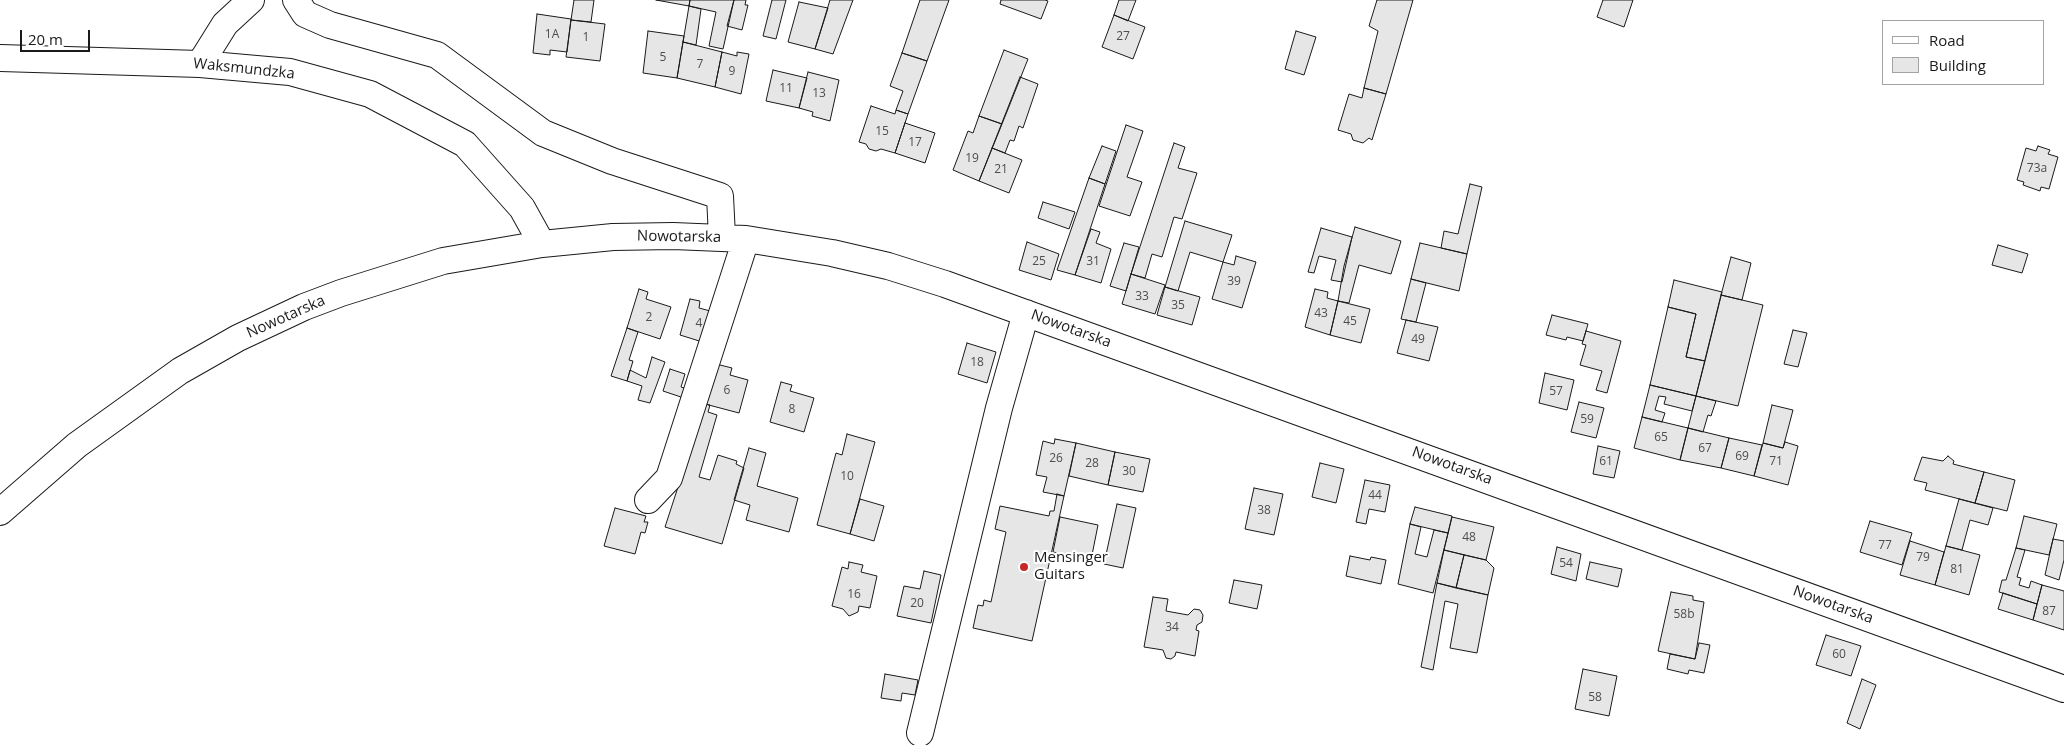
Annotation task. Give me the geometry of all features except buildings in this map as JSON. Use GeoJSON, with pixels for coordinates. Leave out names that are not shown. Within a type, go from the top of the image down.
{"type":"FeatureCollection","features":[{"type":"Feature","properties":{"kind":"street"},"geometry":{"type":"LineString","coordinates":[[200,64],[225,24],[251,0]]}},
{"type":"Feature","properties":{"kind":"street"},"geometry":{"type":"LineString","coordinates":[[296,0],[305,14],[330,25],[437,55],[543,133],[612,161],[720,196],[734,238],[669,478],[648,500]]}},
{"type":"Feature","properties":{"kind":"street","name":"Waksmundzka"},"geometry":{"type":"LineString","coordinates":[[0,58],[200,64],[290,72],[370,94],[465,144],[522,208],[542,244]]}},
{"type":"Feature","properties":{"kind":"street","name":"Nowotarska"},"geometry":{"type":"LineString","coordinates":[[0,512],[77,445],[180,371],[238,338],[304,307],[341,293],[443,261],[542,244],[613,237],[734,238],[832,253],[888,266],[1026,313],[2064,689]]}},
{"type":"Feature","properties":{"kind":"street"},"geometry":{"type":"LineString","coordinates":[[920,733],[999,408],[1026,313]]}},
{"type":"Feature","properties":{"kind":"place","name":"Mensinger Guitars"},"geometry":{"type":"Point","coordinates":[1024,567]}}]}
